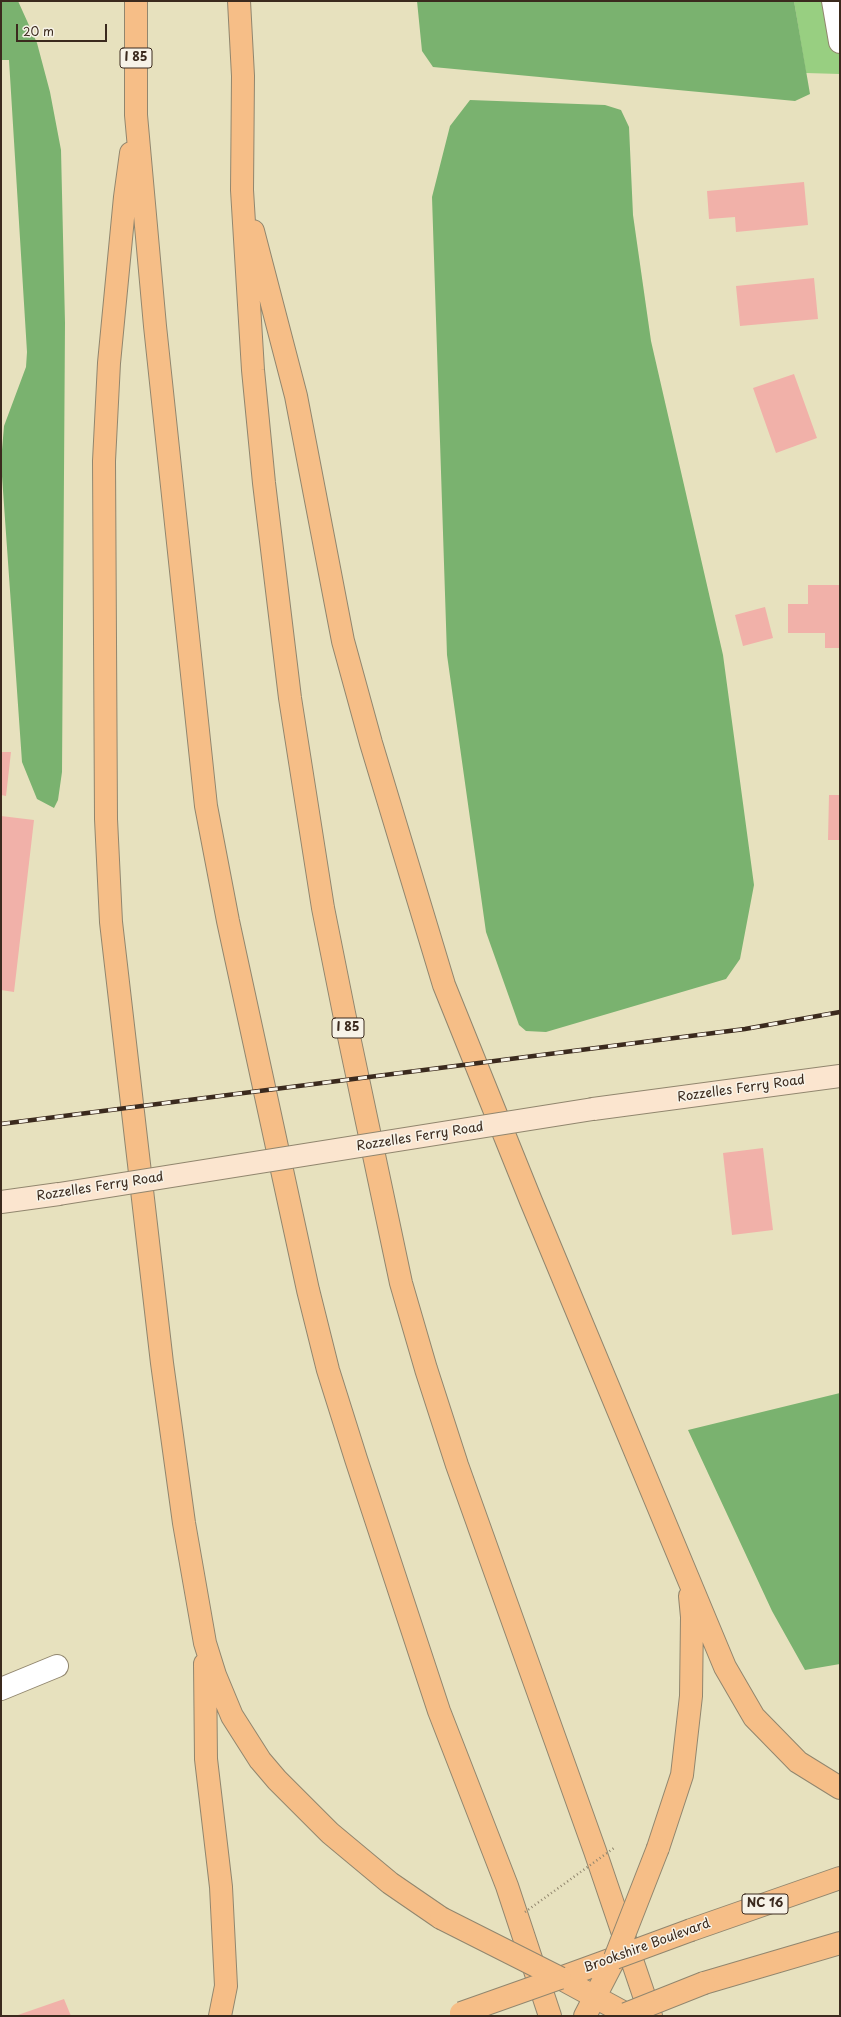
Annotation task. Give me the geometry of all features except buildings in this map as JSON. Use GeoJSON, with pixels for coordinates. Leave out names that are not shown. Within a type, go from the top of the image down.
{"type":"FeatureCollection","features":[{"type":"Feature","properties":{"kind":"highway","name":"I 85"},"geometry":{"type":"LineString","coordinates":[[136,1],[136,115],[155,326],[206,806],[245,1002],[308,1290],[328,1370],[439,1711],[506,1886],[550,2016]]}},
{"type":"Feature","properties":{"kind":"highway","name":"I 85"},"geometry":{"type":"LineString","coordinates":[[239,1],[243,76],[242,190],[253,378],[290,698],[323,908],[401,1283],[457,1464],[587,1829],[651,2016]]}},
{"type":"Feature","properties":{"kind":"highway"},"geometry":{"type":"LineString","coordinates":[[136,115],[125,197],[109,363],[104,461],[106,819],[111,922],[162,1363],[184,1522],[205,1643],[215,1675],[232,1716],[260,1760],[277,1780],[330,1833],[390,1883],[441,1918],[596,1996],[625,2015],[704,1983],[840,1943]]}},
{"type":"Feature","properties":{"kind":"highway"},"geometry":{"type":"LineString","coordinates":[[242,190],[273,301],[296,396],[343,641],[371,743],[444,985],[531,1202],[725,1667],[754,1717],[798,1762],[840,1788]]}},
{"type":"Feature","properties":{"kind":"highway"},"geometry":{"type":"LineString","coordinates":[[585,2016],[615,1958],[658,1848],[682,1775],[691,1696],[692,1617],[688,1577]]}},
{"type":"Feature","properties":{"kind":"highway"},"geometry":{"type":"LineString","coordinates":[[205,1643],[206,1759],[221,1887],[226,1986],[220,2016]]}},
{"type":"Feature","properties":{"kind":"highway","name":"Brookshire Boulevard"},"geometry":{"type":"LineString","coordinates":[[458,2014],[690,1930],[840,1878]]}},
{"type":"Feature","properties":{"kind":"street"},"geometry":{"type":"LineString","coordinates":[[833,1],[840,42]]}},
{"type":"Feature","properties":{"kind":"street","name":"Rozzelles Ferry Road"},"geometry":{"type":"LineString","coordinates":[[1,1202],[593,1110],[840,1076]]}},
{"type":"Feature","properties":{"kind":"street"},"geometry":{"type":"LineString","coordinates":[[1,1689],[57,1666]]}},
{"type":"Feature","properties":{"kind":"path"},"geometry":{"type":"LineString","coordinates":[[525,1912],[614,1848]]}},
{"type":"Feature","properties":{"kind":"green space"},"geometry":{"type":"Polygon","coordinates":[[[1,1],[18,1],[37,43],[50,92],[61,150],[65,323],[62,772],[58,800],[54,808],[37,799],[22,762],[1,462],[4,426],[26,367],[27,352],[9,60],[1,60],[1,1]]]}},
{"type":"Feature","properties":{"kind":"green space"},"geometry":{"type":"Polygon","coordinates":[[[417,1],[794,1],[810,94],[795,101],[433,67],[422,51],[417,1]]]}},
{"type":"Feature","properties":{"kind":"green space"},"geometry":{"type":"Polygon","coordinates":[[[794,1],[840,1],[840,74],[806,73],[794,1]]]}},
{"type":"Feature","properties":{"kind":"green space"},"geometry":{"type":"Polygon","coordinates":[[[470,100],[605,105],[621,110],[629,127],[633,215],[651,341],[723,655],[754,885],[740,959],[726,979],[546,1032],[526,1031],[519,1025],[486,932],[447,655],[432,197],[450,126],[470,100]]]}},
{"type":"Feature","properties":{"kind":"green space"},"geometry":{"type":"Polygon","coordinates":[[[840,1393],[840,1664],[805,1670],[772,1611],[688,1430],[840,1393]]]}},
{"type":"Feature","properties":{"kind":"railway"},"geometry":{"type":"LineString","coordinates":[[1,1124],[745,1029],[840,1012]]}}]}
